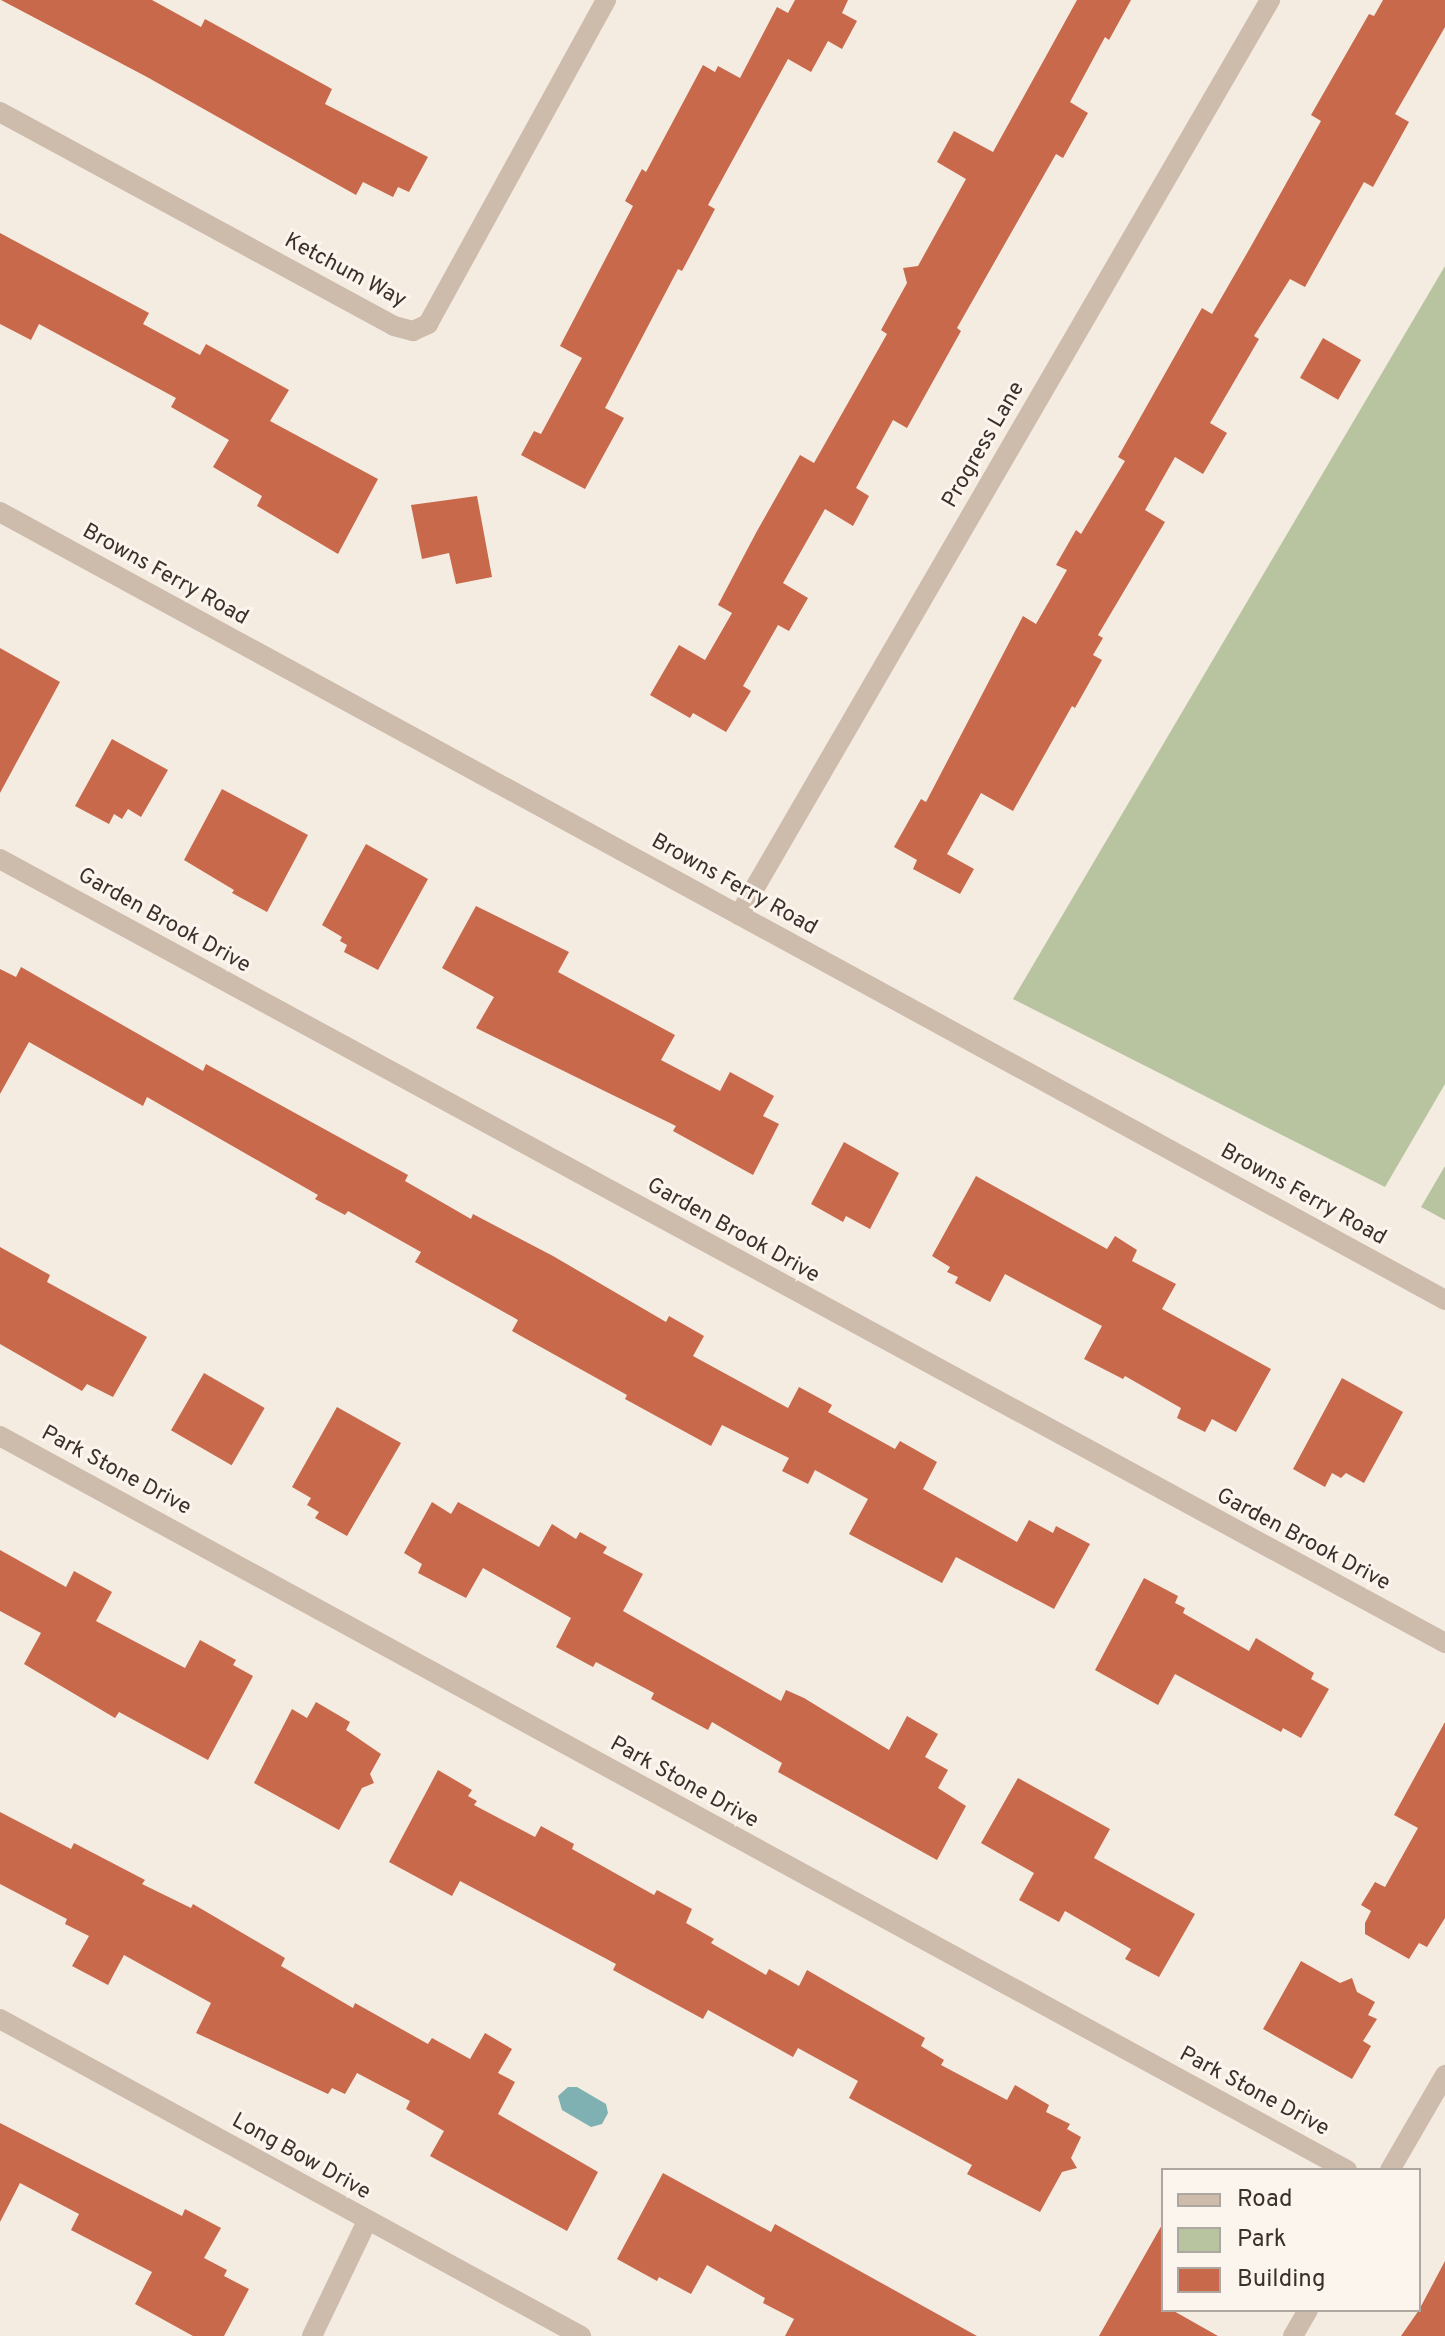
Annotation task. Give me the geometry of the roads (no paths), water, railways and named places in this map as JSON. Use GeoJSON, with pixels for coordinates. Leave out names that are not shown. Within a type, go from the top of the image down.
{"type":"FeatureCollection","features":[{"type":"Feature","properties":{"kind":"street","name":"Ketchum Way"},"geometry":{"type":"LineString","coordinates":[[0,112],[394,326],[413,331],[428,324],[606,0]]}},
{"type":"Feature","properties":{"kind":"street","name":"Progress Lane"},"geometry":{"type":"LineString","coordinates":[[739,915],[1270,0]]}},
{"type":"Feature","properties":{"kind":"street","name":"Browns Ferry Road"},"geometry":{"type":"LineString","coordinates":[[0,512],[1445,1300]]}},
{"type":"Feature","properties":{"kind":"street","name":"Garden Brook Drive"},"geometry":{"type":"LineString","coordinates":[[0,859],[1445,1643]]}},
{"type":"Feature","properties":{"kind":"street","name":"Park Stone Drive"},"geometry":{"type":"LineString","coordinates":[[0,1436],[1343,2168]]}},
{"type":"Feature","properties":{"kind":"street","name":"Long Bow Drive"},"geometry":{"type":"LineString","coordinates":[[0,2019],[581,2336]]}},
{"type":"Feature","properties":{"kind":"street"},"geometry":{"type":"LineString","coordinates":[[1391,2168],[1445,2075]]}},
{"type":"Feature","properties":{"kind":"street"},"geometry":{"type":"LineString","coordinates":[[312,2336],[367,2221]]}},
{"type":"Feature","properties":{"kind":"street"},"geometry":{"type":"LineString","coordinates":[[1293,2336],[1307,2312]]}},
{"type":"Feature","properties":{"kind":"water"},"geometry":{"type":"Polygon","coordinates":[[[568,2087],[577,2087],[606,2104],[608,2113],[602,2124],[591,2127],[562,2110],[558,2096],[568,2087]]]}}]}
